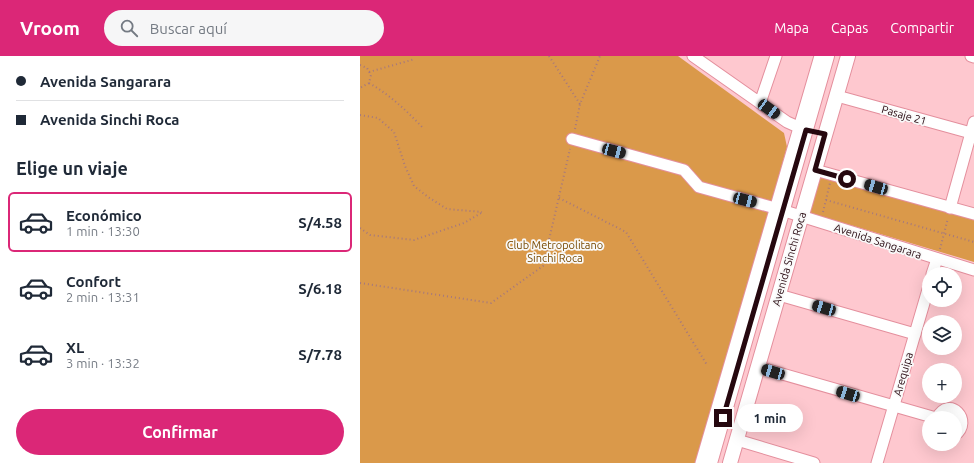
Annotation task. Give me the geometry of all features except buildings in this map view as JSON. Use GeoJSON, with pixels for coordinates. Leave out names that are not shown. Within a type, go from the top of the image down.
{"type":"FeatureCollection","features":[{"type":"Feature","properties":{"kind":"main road","name":"Avenida Sinchi Roca"},"geometry":{"type":"LineString","coordinates":[[710,463],[723,401],[802,128],[827,56]]}},
{"type":"Feature","properties":{"kind":"main road","name":"Avenida Sinchi Roca"},"geometry":{"type":"LineString","coordinates":[[730,463],[848,56]]}},
{"type":"Feature","properties":{"kind":"main road"},"geometry":{"type":"LineString","coordinates":[[802,128],[825,134]]}},
{"type":"Feature","properties":{"kind":"street"},"geometry":{"type":"LineString","coordinates":[[693,56],[705,60],[787,122],[802,128],[820,56]]}},
{"type":"Feature","properties":{"kind":"street"},"geometry":{"type":"LineString","coordinates":[[760,102],[776,56]]}},
{"type":"Feature","properties":{"kind":"street","name":"Pasaje 21"},"geometry":{"type":"LineString","coordinates":[[837,96],[972,128]]}},
{"type":"Feature","properties":{"kind":"street"},"geometry":{"type":"LineString","coordinates":[[950,208],[972,128]]}},
{"type":"Feature","properties":{"kind":"street","name":"Avenida Sangarara"},"geometry":{"type":"LineString","coordinates":[[572,139],[684,170],[699,188],[779,209],[974,270]]}},
{"type":"Feature","properties":{"kind":"street"},"geometry":{"type":"LineString","coordinates":[[815,170],[974,214]]}},
{"type":"Feature","properties":{"kind":"street"},"geometry":{"type":"LineString","coordinates":[[934,267],[937,259]]}},
{"type":"Feature","properties":{"kind":"street"},"geometry":{"type":"LineString","coordinates":[[778,295],[915,334]]}},
{"type":"Feature","properties":{"kind":"street","name":"Arequipa"},"geometry":{"type":"LineString","coordinates":[[878,463],[923,307]]}},
{"type":"Feature","properties":{"kind":"street"},"geometry":{"type":"LineString","coordinates":[[758,367],[922,414]]}},
{"type":"Feature","properties":{"kind":"street"},"geometry":{"type":"LineString","coordinates":[[701,463],[723,401]]}},
{"type":"Feature","properties":{"kind":"street"},"geometry":{"type":"LineString","coordinates":[[942,411],[946,409],[955,409],[958,411]]}},
{"type":"Feature","properties":{"kind":"street"},"geometry":{"type":"LineString","coordinates":[[962,417],[964,424],[962,427]]}},
{"type":"Feature","properties":{"kind":"street"},"geometry":{"type":"LineString","coordinates":[[737,440],[814,463]]}},
{"type":"Feature","properties":{"kind":"path"},"geometry":{"type":"LineString","coordinates":[[549,56],[580,104]]}},
{"type":"Feature","properties":{"kind":"path"},"geometry":{"type":"LineString","coordinates":[[360,283],[491,303],[543,266],[580,104],[600,56]]}},
{"type":"Feature","properties":{"kind":"path"},"geometry":{"type":"LineString","coordinates":[[369,72],[415,59]]}},
{"type":"Feature","properties":{"kind":"path"},"geometry":{"type":"LineString","coordinates":[[360,65],[369,72],[369,83]]}},
{"type":"Feature","properties":{"kind":"path"},"geometry":{"type":"LineString","coordinates":[[360,88],[369,83]]}},
{"type":"Feature","properties":{"kind":"path"},"geometry":{"type":"LineString","coordinates":[[369,83],[385,92],[423,128]]}},
{"type":"Feature","properties":{"kind":"path"},"geometry":{"type":"LineString","coordinates":[[360,115],[378,118],[394,132],[405,166],[414,186],[446,209],[482,212],[464,223],[414,240],[370,235],[360,228]]}},
{"type":"Feature","properties":{"kind":"path"},"geometry":{"type":"LineString","coordinates":[[820,222],[832,174]]}},
{"type":"Feature","properties":{"kind":"path"},"geometry":{"type":"LineString","coordinates":[[559,198],[626,232],[706,366]]}},
{"type":"Feature","properties":{"kind":"path"},"geometry":{"type":"LineString","coordinates":[[826,200],[974,242]]}},
{"type":"Feature","properties":{"kind":"path"},"geometry":{"type":"LineString","coordinates":[[937,259],[950,208]]}},
{"type":"Feature","properties":{"kind":"green space","name":"Club Metropolitano Sinchi Roca"},"geometry":{"type":"Polygon","coordinates":[[[360,56],[678,56],[784,133],[787,147],[698,463],[360,463],[360,56]]]}},
{"type":"Feature","properties":{"kind":"green space"},"geometry":{"type":"Polygon","coordinates":[[[821,174],[974,218],[974,262],[810,213],[821,174]]]}},
{"type":"Feature","properties":{"kind":"route"},"geometry":{"type":"LineString","coordinates":[[723,418],[806,130],[825,134],[815,170],[847,179]]}}]}
